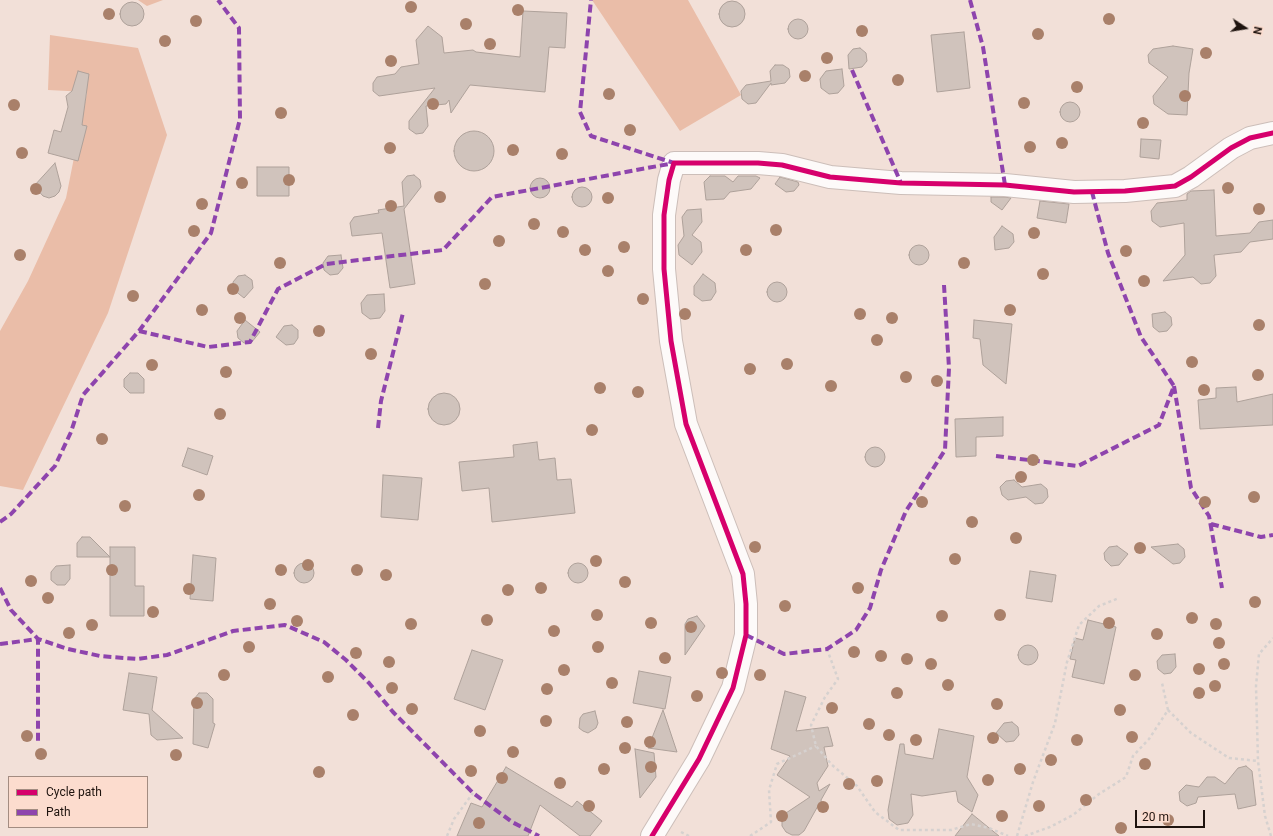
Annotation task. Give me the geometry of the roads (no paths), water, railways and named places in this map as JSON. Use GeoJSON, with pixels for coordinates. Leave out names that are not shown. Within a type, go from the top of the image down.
{"type":"FeatureCollection","features":[{"type":"Feature","properties":{"kind":"street"},"geometry":{"type":"LineString","coordinates":[[652,836],[702,753],[733,688],[746,635],[746,604],[743,574],[686,424],[671,341],[664,269],[664,215],[669,180],[674,163],[758,162],[782,165],[830,177],[901,183],[1005,185],[1074,192],[1125,191],[1175,186],[1191,177],[1238,144],[1250,138],[1273,133]]}}]}
